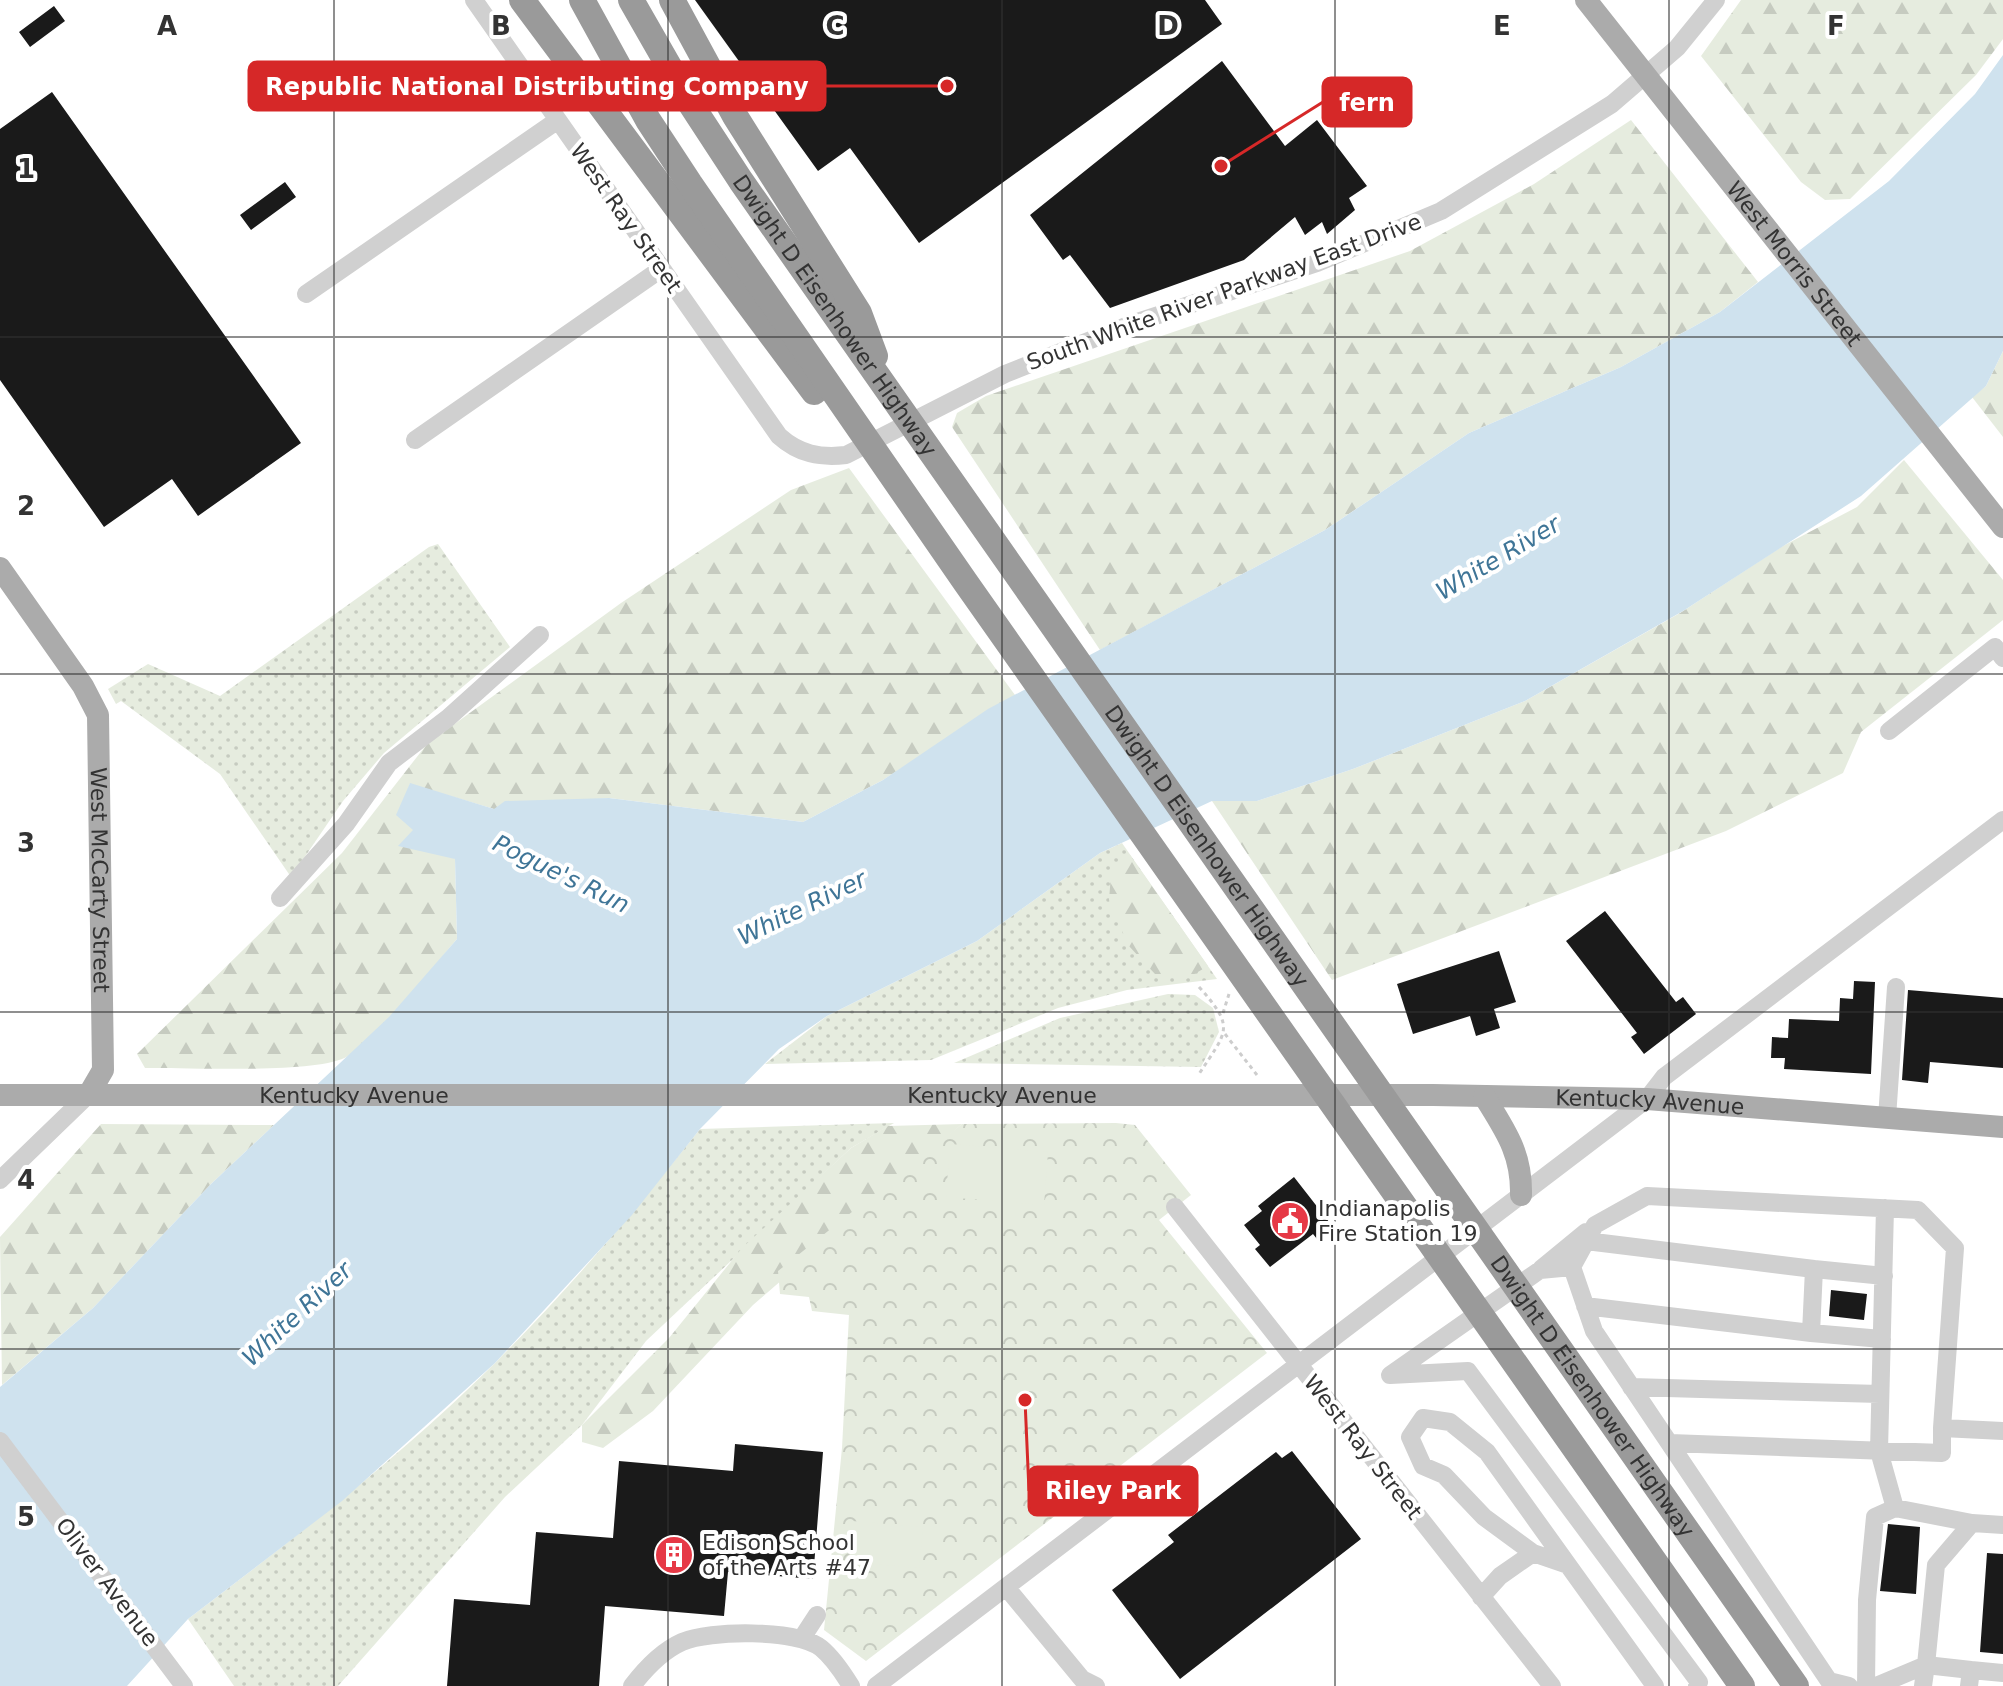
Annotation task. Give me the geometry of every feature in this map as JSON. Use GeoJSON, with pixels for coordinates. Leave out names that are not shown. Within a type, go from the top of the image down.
{"type":"FeatureCollection","features":[{"type":"Feature","properties":{"kind":"highway","name":"Dwight D Eisenhower Highway"},"geometry":{"type":"LineString","coordinates":[[582,0],[648,120],[683,174],[966,583],[1742,1686]]}},
{"type":"Feature","properties":{"kind":"highway","name":"Dwight D Eisenhower Highway"},"geometry":{"type":"LineString","coordinates":[[631,0],[720,149],[1796,1686]]}},
{"type":"Feature","properties":{"kind":"highway"},"geometry":{"type":"LineString","coordinates":[[672,0],[735,116],[859,313],[889,393]]}},
{"type":"Feature","properties":{"kind":"highway"},"geometry":{"type":"LineString","coordinates":[[528,8],[779,347],[966,583]]}},
{"type":"Feature","properties":{"kind":"main road","name":"West Morris Street"},"geometry":{"type":"LineString","coordinates":[[1586,0],[2003,527]]}},
{"type":"Feature","properties":{"kind":"main road","name":"West McCarty Street"},"geometry":{"type":"LineString","coordinates":[[2,577],[83,686],[98,715],[103,1070],[89,1094]]}},
{"type":"Feature","properties":{"kind":"main road","name":"Kentucky Avenue"},"geometry":{"type":"LineString","coordinates":[[0,1095],[1484,1096],[1647,1099],[2003,1127]]}},
{"type":"Feature","properties":{"kind":"main road"},"geometry":{"type":"LineString","coordinates":[[1484,1096],[1512,1138],[1521,1170],[1521,1195]]}},
{"type":"Feature","properties":{"kind":"street","name":"West Ray Street"},"geometry":{"type":"LineString","coordinates":[[474,0],[779,436]]}},
{"type":"Feature","properties":{"kind":"street","name":"South White River Parkway East Drive"},"geometry":{"type":"LineString","coordinates":[[779,436],[809,454],[846,455],[1017,369],[1131,324],[1317,263],[1404,229],[1475,193],[1612,104],[1677,48],[1716,0]]}},
{"type":"Feature","properties":{"kind":"street"},"geometry":{"type":"LineString","coordinates":[[306,294],[558,120]]}},
{"type":"Feature","properties":{"kind":"street"},"geometry":{"type":"LineString","coordinates":[[415,440],[661,269]]}},
{"type":"Feature","properties":{"kind":"street"},"geometry":{"type":"LineString","coordinates":[[280,898],[346,824],[389,763],[448,718],[540,635]]}},
{"type":"Feature","properties":{"kind":"street"},"geometry":{"type":"LineString","coordinates":[[1889,731],[1995,647],[2003,658]]}},
{"type":"Feature","properties":{"kind":"street"},"geometry":{"type":"LineString","coordinates":[[876,1686],[1647,1099],[1664,1077],[2003,820]]}},
{"type":"Feature","properties":{"kind":"street"},"geometry":{"type":"LineString","coordinates":[[1887,1118],[1896,987]]}},
{"type":"Feature","properties":{"kind":"street","name":"West McCarty Street"},"geometry":{"type":"LineString","coordinates":[[0,1180],[89,1094]]}},
{"type":"Feature","properties":{"kind":"street"},"geometry":{"type":"LineString","coordinates":[[1670,1443],[1942,1453],[1955,1248],[1918,1210],[1647,1196],[1390,1375],[1468,1371],[1699,1682],[1697,1686]]}},
{"type":"Feature","properties":{"kind":"street","name":"West Ray Street"},"geometry":{"type":"LineString","coordinates":[[1175,1207],[1552,1686]]}},
{"type":"Feature","properties":{"kind":"street"},"geometry":{"type":"LineString","coordinates":[[1885,1208],[1879,1451],[1895,1508]]}},
{"type":"Feature","properties":{"kind":"street"},"geometry":{"type":"LineString","coordinates":[[1590,1233],[1572,1267],[1594,1331],[1829,1681],[1849,1686]]}},
{"type":"Feature","properties":{"kind":"street"},"geometry":{"type":"LineString","coordinates":[[1590,1233],[1814,1269],[1884,1276]]}},
{"type":"Feature","properties":{"kind":"street"},"geometry":{"type":"LineString","coordinates":[[1540,1270],[1572,1267]]}},
{"type":"Feature","properties":{"kind":"street"},"geometry":{"type":"LineString","coordinates":[[1811,1333],[1814,1269]]}},
{"type":"Feature","properties":{"kind":"street"},"geometry":{"type":"LineString","coordinates":[[1585,1306],[1882,1339]]}},
{"type":"Feature","properties":{"kind":"street"},"geometry":{"type":"LineString","coordinates":[[1631,1387],[1880,1394]]}},
{"type":"Feature","properties":{"kind":"street"},"geometry":{"type":"LineString","coordinates":[[1568,1565],[1533,1553],[1484,1517],[1444,1475],[1423,1466],[1410,1437],[1423,1418],[1450,1422],[1487,1452],[1655,1686]]}},
{"type":"Feature","properties":{"kind":"street"},"geometry":{"type":"LineString","coordinates":[[1942,1428],[2003,1431]]}},
{"type":"Feature","properties":{"kind":"street","name":"Oliver Avenue"},"geometry":{"type":"LineString","coordinates":[[0,1441],[184,1686]]}},
{"type":"Feature","properties":{"kind":"street"},"geometry":{"type":"LineString","coordinates":[[1866,1686],[1867,1600],[1875,1517],[1895,1508],[1972,1523],[2003,1525]]}},
{"type":"Feature","properties":{"kind":"street"},"geometry":{"type":"LineString","coordinates":[[1923,1686],[1936,1565],[1972,1523]]}},
{"type":"Feature","properties":{"kind":"street"},"geometry":{"type":"LineString","coordinates":[[1481,1597],[1500,1576],[1533,1553]]}},
{"type":"Feature","properties":{"kind":"street"},"geometry":{"type":"LineString","coordinates":[[1006,1587],[1082,1679],[1096,1686]]}},
{"type":"Feature","properties":{"kind":"street"},"geometry":{"type":"LineString","coordinates":[[802,1638],[817,1615]]}},
{"type":"Feature","properties":{"kind":"street"},"geometry":{"type":"LineString","coordinates":[[632,1686],[646,1667],[683,1642],[727,1633],[802,1638],[820,1647],[851,1686]]}},
{"type":"Feature","properties":{"kind":"street"},"geometry":{"type":"LineString","coordinates":[[1876,1686],[1926,1665],[1970,1678],[2003,1673]]}},
{"type":"Feature","properties":{"kind":"path"},"geometry":{"type":"LineString","coordinates":[[1199,987],[1223,1013],[1225,1034],[1272,1094]]}},
{"type":"Feature","properties":{"kind":"path"},"geometry":{"type":"LineString","coordinates":[[1186,1095],[1225,1034]]}},
{"type":"Feature","properties":{"kind":"green space"},"geometry":{"type":"Polygon","coordinates":[[[1741,0],[2003,0],[2003,39],[1976,75],[1850,199],[1825,200],[1801,182],[1701,56],[1741,0]]]}},
{"type":"Feature","properties":{"kind":"green space"},"geometry":{"type":"Polygon","coordinates":[[[1631,120],[1758,282],[1720,312],[1621,367],[1469,433],[1325,530],[1100,650],[952,427],[957,413],[986,396],[1410,251],[1534,184],[1631,120]]]}},
{"type":"Feature","properties":{"kind":"green space"},"geometry":{"type":"Polygon","coordinates":[[[2003,351],[2003,437],[1972,397],[1986,386],[2003,351]]]}},
{"type":"Feature","properties":{"kind":"green space"},"geometry":{"type":"Polygon","coordinates":[[[1904,460],[2003,580],[2003,620],[1861,732],[1843,773],[1726,831],[1332,980],[1212,801],[1257,801],[1353,769],[1525,701],[1680,613],[1781,547],[1857,507],[1904,460]]]}},
{"type":"Feature","properties":{"kind":"green space"},"geometry":{"type":"Polygon","coordinates":[[[849,468],[1015,695],[883,780],[803,822],[609,798],[494,809],[410,784],[404,799],[455,859],[457,939],[392,1017],[363,1045],[348,1056],[332,1062],[251,1069],[145,1068],[137,1054],[342,853],[427,744],[621,603],[791,490],[849,468]]]}},
{"type":"Feature","properties":{"kind":"green space"},"geometry":{"type":"Polygon","coordinates":[[[438,544],[510,647],[384,753],[343,801],[291,877],[220,774],[121,701],[116,704],[108,689],[148,664],[220,696],[429,547],[438,544]]]}},
{"type":"Feature","properties":{"kind":"green space"},"geometry":{"type":"Polygon","coordinates":[[[1122,843],[1217,979],[1127,990],[1058,1008],[931,1060],[765,1064],[827,1016],[977,941],[1100,853],[1122,843]]]}},
{"type":"Feature","properties":{"kind":"green space"},"geometry":{"type":"Polygon","coordinates":[[[1130,855],[1208,966],[1186,979],[1155,974],[1128,945],[1109,900],[1111,875],[1130,855]]]}},
{"type":"Feature","properties":{"kind":"green space"},"geometry":{"type":"Polygon","coordinates":[[[1168,994],[1195,995],[1213,1008],[1219,1032],[1201,1067],[954,1063],[1060,1018],[1168,994]]]}},
{"type":"Feature","properties":{"kind":"green space"},"geometry":{"type":"Polygon","coordinates":[[[894,1123],[851,1148],[646,1341],[582,1425],[505,1497],[338,1686],[234,1686],[188,1619],[346,1496],[460,1397],[576,1278],[700,1129],[894,1123]]]}},
{"type":"Feature","properties":{"kind":"green space"},"geometry":{"type":"Polygon","coordinates":[[[101,1124],[274,1125],[211,1184],[93,1308],[2,1385],[0,1237],[101,1124]]]}},
{"type":"Feature","properties":{"kind":"green space"},"geometry":{"type":"Polygon","coordinates":[[[962,1124],[753,1305],[653,1411],[603,1448],[582,1442],[582,1425],[669,1338],[742,1248],[851,1148],[888,1126],[962,1124]]]}},
{"type":"Feature","properties":{"kind":"green space"},"geometry":{"type":"Polygon","coordinates":[[[962,1124],[1135,1125],[1191,1195],[1159,1220],[1267,1353],[866,1661],[824,1630],[842,1448],[849,1315],[812,1311],[809,1297],[780,1294],[778,1271],[962,1124]]]}},
{"type":"Feature","properties":{"kind":"green space"},"geometry":{"type":"Polygon","coordinates":[[[950,1144],[1048,1152],[1044,1205],[946,1197],[950,1144]]]}},
{"type":"Feature","properties":{"kind":"green space"},"geometry":{"type":"Polygon","coordinates":[[[852,1521],[923,1527],[919,1568],[849,1562],[852,1521]]]}},
{"type":"Feature","properties":{"kind":"water"},"geometry":{"type":"Polygon","coordinates":[[[2003,55],[2003,351],[1986,386],[1861,496],[1683,611],[1525,701],[1353,769],[1257,801],[1212,801],[1100,853],[977,941],[827,1016],[779,1049],[700,1129],[632,1215],[495,1363],[342,1501],[188,1619],[127,1686],[0,1686],[0,1387],[93,1308],[211,1184],[389,1017],[457,939],[455,859],[398,846],[413,830],[396,815],[410,783],[494,809],[505,801],[609,798],[803,822],[883,780],[988,709],[1325,530],[1469,433],[1621,367],[1720,312],[1889,181],[1975,94],[2003,55]]]}},
{"type":"Feature","properties":{"kind":"building"},"geometry":{"type":"Polygon","coordinates":[[[695,0],[1205,0],[1222,24],[919,243],[850,148],[818,171],[695,0]]]}},
{"type":"Feature","properties":{"kind":"building"},"geometry":{"type":"Polygon","coordinates":[[[54,6],[65,21],[30,47],[19,32],[54,6]]]}},
{"type":"Feature","properties":{"kind":"building"},"geometry":{"type":"Polygon","coordinates":[[[1222,61],[1285,146],[1317,120],[1367,186],[1349,198],[1355,210],[1327,234],[1322,222],[1305,235],[1295,217],[1244,260],[1110,308],[1070,255],[1063,260],[1030,215],[1222,61]]]}},
{"type":"Feature","properties":{"kind":"building"},"geometry":{"type":"Polygon","coordinates":[[[52,92],[301,443],[198,516],[172,479],[104,527],[0,380],[0,129],[52,92]]]}},
{"type":"Feature","properties":{"kind":"building"},"geometry":{"type":"Polygon","coordinates":[[[285,182],[296,197],[251,230],[240,215],[285,182]]]}},
{"type":"Feature","properties":{"kind":"building"},"geometry":{"type":"Polygon","coordinates":[[[1605,911],[1676,1002],[1683,997],[1696,1014],[1644,1054],[1631,1037],[1637,1033],[1566,941],[1605,911]]]}},
{"type":"Feature","properties":{"kind":"building"},"geometry":{"type":"Polygon","coordinates":[[[1499,951],[1516,1002],[1494,1009],[1500,1028],[1476,1036],[1470,1016],[1413,1034],[1397,984],[1499,951]]]}},
{"type":"Feature","properties":{"kind":"building"},"geometry":{"type":"Polygon","coordinates":[[[1854,981],[1875,982],[1871,1074],[1784,1069],[1785,1058],[1771,1058],[1772,1037],[1788,1038],[1789,1019],[1839,1021],[1840,998],[1853,999],[1854,981]]]}},
{"type":"Feature","properties":{"kind":"building"},"geometry":{"type":"Polygon","coordinates":[[[1908,990],[2003,998],[2003,1068],[1930,1062],[1928,1083],[1902,1080],[1908,990]]]}},
{"type":"Feature","properties":{"kind":"building"},"geometry":{"type":"Polygon","coordinates":[[[1294,1177],[1333,1227],[1317,1239],[1313,1234],[1270,1267],[1255,1249],[1260,1245],[1244,1225],[1262,1211],[1258,1206],[1294,1177]]]}},
{"type":"Feature","properties":{"kind":"building"},"geometry":{"type":"Polygon","coordinates":[[[1831,1290],[1867,1294],[1864,1320],[1829,1316],[1831,1290]]]}},
{"type":"Feature","properties":{"kind":"building","name":"Edison School of the Arts #47"},"geometry":{"type":"Polygon","coordinates":[[[735,1444],[823,1452],[813,1579],[728,1572],[724,1616],[605,1606],[599,1686],[447,1686],[454,1599],[530,1605],[536,1532],[613,1538],[619,1461],[733,1471],[735,1444]]]}},
{"type":"Feature","properties":{"kind":"building"},"geometry":{"type":"Polygon","coordinates":[[[1292,1451],[1361,1539],[1180,1679],[1112,1590],[1174,1542],[1168,1535],[1276,1452],[1282,1458],[1292,1451]]]}},
{"type":"Feature","properties":{"kind":"building"},"geometry":{"type":"Polygon","coordinates":[[[1888,1524],[1920,1527],[1916,1594],[1880,1591],[1888,1524]]]}},
{"type":"Feature","properties":{"kind":"building"},"geometry":{"type":"Polygon","coordinates":[[[1987,1553],[2003,1554],[2003,1654],[1980,1652],[1987,1553]]]}},
{"type":"Feature","properties":{"kind":"place","name":"Republic National Distributing Company"},"geometry":{"type":"Point","coordinates":[947,86]}},
{"type":"Feature","properties":{"kind":"place","name":"fern"},"geometry":{"type":"Point","coordinates":[1221,166]}},
{"type":"Feature","properties":{"kind":"place","name":"Indianapolis Fire Station 19"},"geometry":{"type":"Point","coordinates":[1290,1221]}},
{"type":"Feature","properties":{"kind":"place","name":"Riley Park"},"geometry":{"type":"Point","coordinates":[1025,1400]}},
{"type":"Feature","properties":{"kind":"place","name":"Edison School of the Arts #47"},"geometry":{"type":"Point","coordinates":[674,1555]}},
{"type":"Feature","properties":{"kind":"water label","name":"White River"},"geometry":{"type":"Point","coordinates":[1498,558]}},
{"type":"Feature","properties":{"kind":"water label","name":"Pogue's Run"},"geometry":{"type":"Point","coordinates":[561,874]}},
{"type":"Feature","properties":{"kind":"water label","name":"White River"},"geometry":{"type":"Point","coordinates":[802,908]}},
{"type":"Feature","properties":{"kind":"water label","name":"White River"},"geometry":{"type":"Point","coordinates":[297,1314]}}]}
